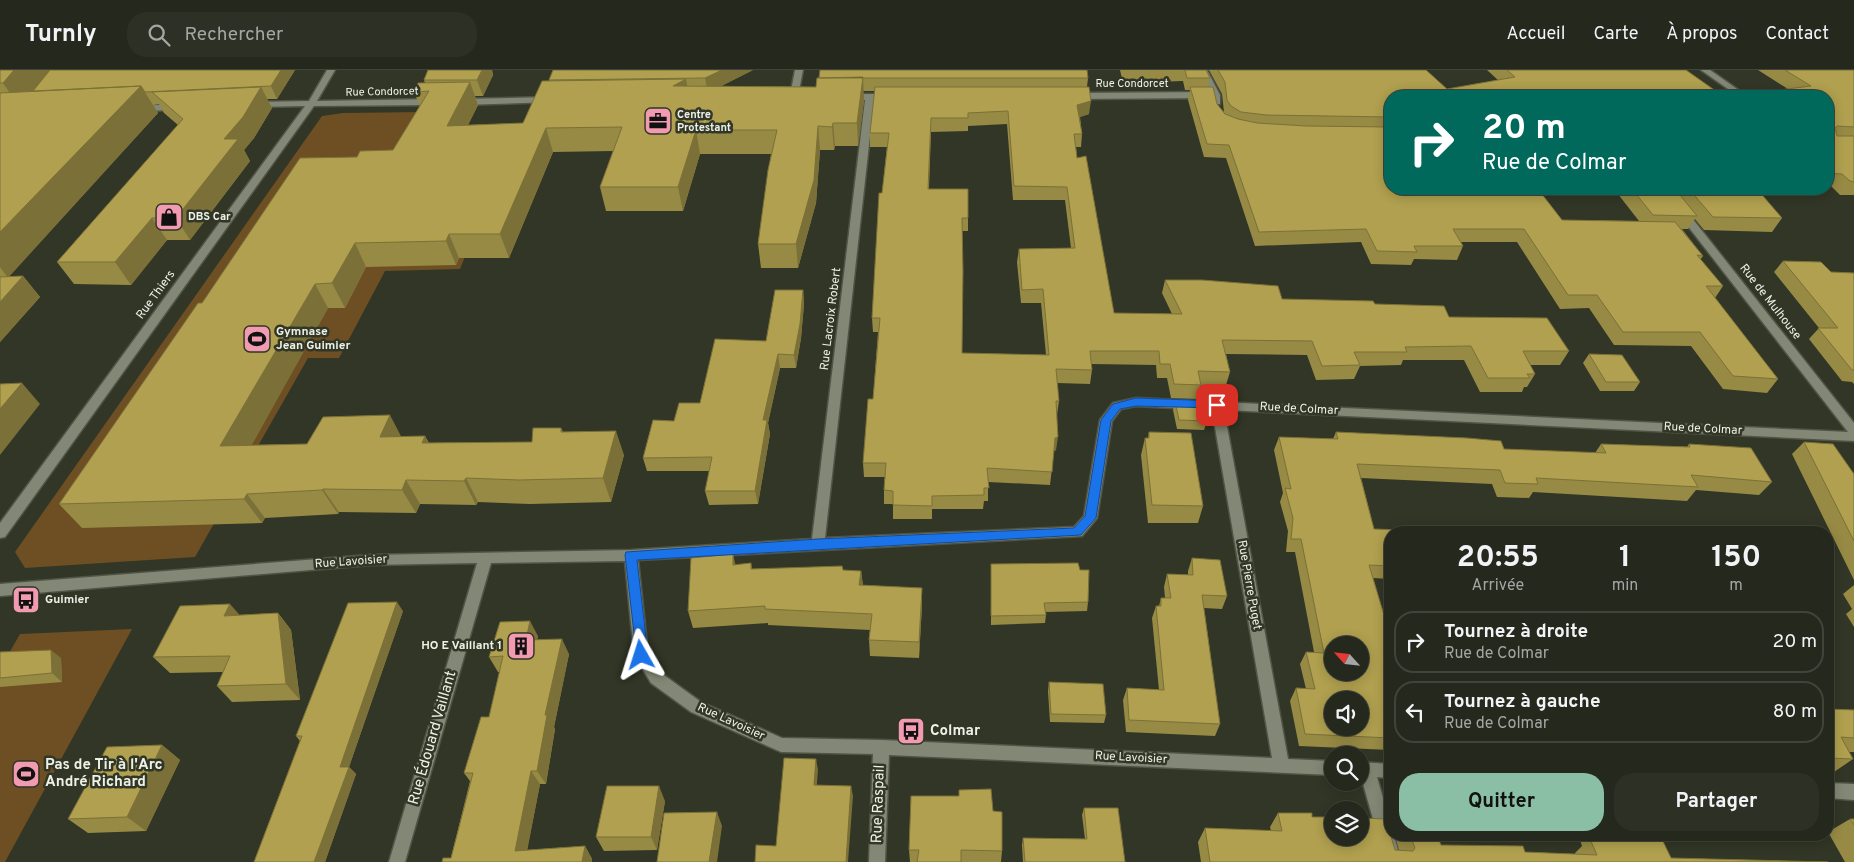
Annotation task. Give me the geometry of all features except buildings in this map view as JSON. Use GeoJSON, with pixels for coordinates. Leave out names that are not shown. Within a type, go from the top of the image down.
{"type":"FeatureCollection","features":[{"type":"Feature","properties":{"kind":"street","name":"Rue Thiers"},"geometry":{"type":"LineString","coordinates":[[0,533],[311,104],[331,70]]}},
{"type":"Feature","properties":{"kind":"street"},"geometry":{"type":"LineString","coordinates":[[794,96],[799,70]]}},
{"type":"Feature","properties":{"kind":"street"},"geometry":{"type":"LineString","coordinates":[[1203,70],[1216,95],[1218,113]]}},
{"type":"Feature","properties":{"kind":"street"},"geometry":{"type":"LineString","coordinates":[[1705,70],[1734,90]]}},
{"type":"Feature","properties":{"kind":"street","name":"Rue Condorcet"},"geometry":{"type":"LineString","coordinates":[[1060,96],[1216,95]]}},
{"type":"Feature","properties":{"kind":"street"},"geometry":{"type":"LineString","coordinates":[[842,97],[898,97]]}},
{"type":"Feature","properties":{"kind":"street","name":"Rue Lacroix Robert"},"geometry":{"type":"LineString","coordinates":[[818,544],[870,97]]}},
{"type":"Feature","properties":{"kind":"street","name":"Rue Condorcet"},"geometry":{"type":"LineString","coordinates":[[239,104],[560,100]]}},
{"type":"Feature","properties":{"kind":"street"},"geometry":{"type":"LineString","coordinates":[[132,110],[191,106]]}},
{"type":"Feature","properties":{"kind":"street","name":"Rue de Mulhouse"},"geometry":{"type":"LineString","coordinates":[[1669,195],[1854,432]]}},
{"type":"Feature","properties":{"kind":"street","name":"Rue de Colmar"},"geometry":{"type":"LineString","coordinates":[[631,555],[1077,532],[1090,518],[1106,420],[1117,406],[1136,402],[1854,437]]}},
{"type":"Feature","properties":{"kind":"street","name":"Rue Pierre Puget"},"geometry":{"type":"LineString","coordinates":[[1217,405],[1281,766]]}},
{"type":"Feature","properties":{"kind":"street","name":"Rue Lavoisier"},"geometry":{"type":"LineString","coordinates":[[0,590],[370,560],[631,555],[641,655],[656,678],[696,707],[781,745],[881,747],[1324,768]]}},
{"type":"Feature","properties":{"kind":"street","name":"Rue Édouard Vaillant"},"geometry":{"type":"LineString","coordinates":[[397,862],[486,557]]}},
{"type":"Feature","properties":{"kind":"street","name":"Rue Raspail"},"geometry":{"type":"LineString","coordinates":[[877,862],[881,747]]}},
{"type":"Feature","properties":{"kind":"street"},"geometry":{"type":"LineString","coordinates":[[1369,770],[1384,771]]}},
{"type":"Feature","properties":{"kind":"street"},"geometry":{"type":"LineString","coordinates":[[1369,788],[1384,834]]}},
{"type":"Feature","properties":{"kind":"street"},"geometry":{"type":"LineString","coordinates":[[1834,791],[1854,792]]}},
{"type":"Feature","properties":{"kind":"street"},"geometry":{"type":"LineString","coordinates":[[1386,841],[1393,862]]}},
{"type":"Feature","properties":{"kind":"shaded area","name":"Gymnase Jean Guimier"},"geometry":{"type":"Polygon","coordinates":[[[424,112],[492,189],[460,269],[385,271],[339,358],[308,358],[195,557],[25,568],[15,552],[322,116],[343,113],[424,112]]]}},
{"type":"Feature","properties":{"kind":"shaded area","name":"Pas de Tir à l'Arc André Richard"},"geometry":{"type":"Polygon","coordinates":[[[132,629],[5,862],[0,862],[0,687],[4,662],[20,634],[132,629]]]}},
{"type":"Feature","properties":{"kind":"place","name":"Centre Protestant"},"geometry":{"type":"Point","coordinates":[658,121]}},
{"type":"Feature","properties":{"kind":"place","name":"DBS Car"},"geometry":{"type":"Point","coordinates":[169,217]}},
{"type":"Feature","properties":{"kind":"place","name":"Gymnase Jean Guimier"},"geometry":{"type":"Point","coordinates":[257,339]}},
{"type":"Feature","properties":{"kind":"place","name":"Guimier"},"geometry":{"type":"Point","coordinates":[26,600]}},
{"type":"Feature","properties":{"kind":"place","name":"HO E Vaillant 1"},"geometry":{"type":"Point","coordinates":[521,646]}},
{"type":"Feature","properties":{"kind":"place","name":"Colmar"},"geometry":{"type":"Point","coordinates":[911,731]}},
{"type":"Feature","properties":{"kind":"place","name":"Pas de Tir à l'Arc André Richard"},"geometry":{"type":"Point","coordinates":[26,774]}},
{"type":"Feature","properties":{"kind":"route"},"geometry":{"type":"LineString","coordinates":[[641,655],[631,555],[1077,532],[1090,518],[1106,420],[1117,406],[1136,402],[1217,405]]}}]}
